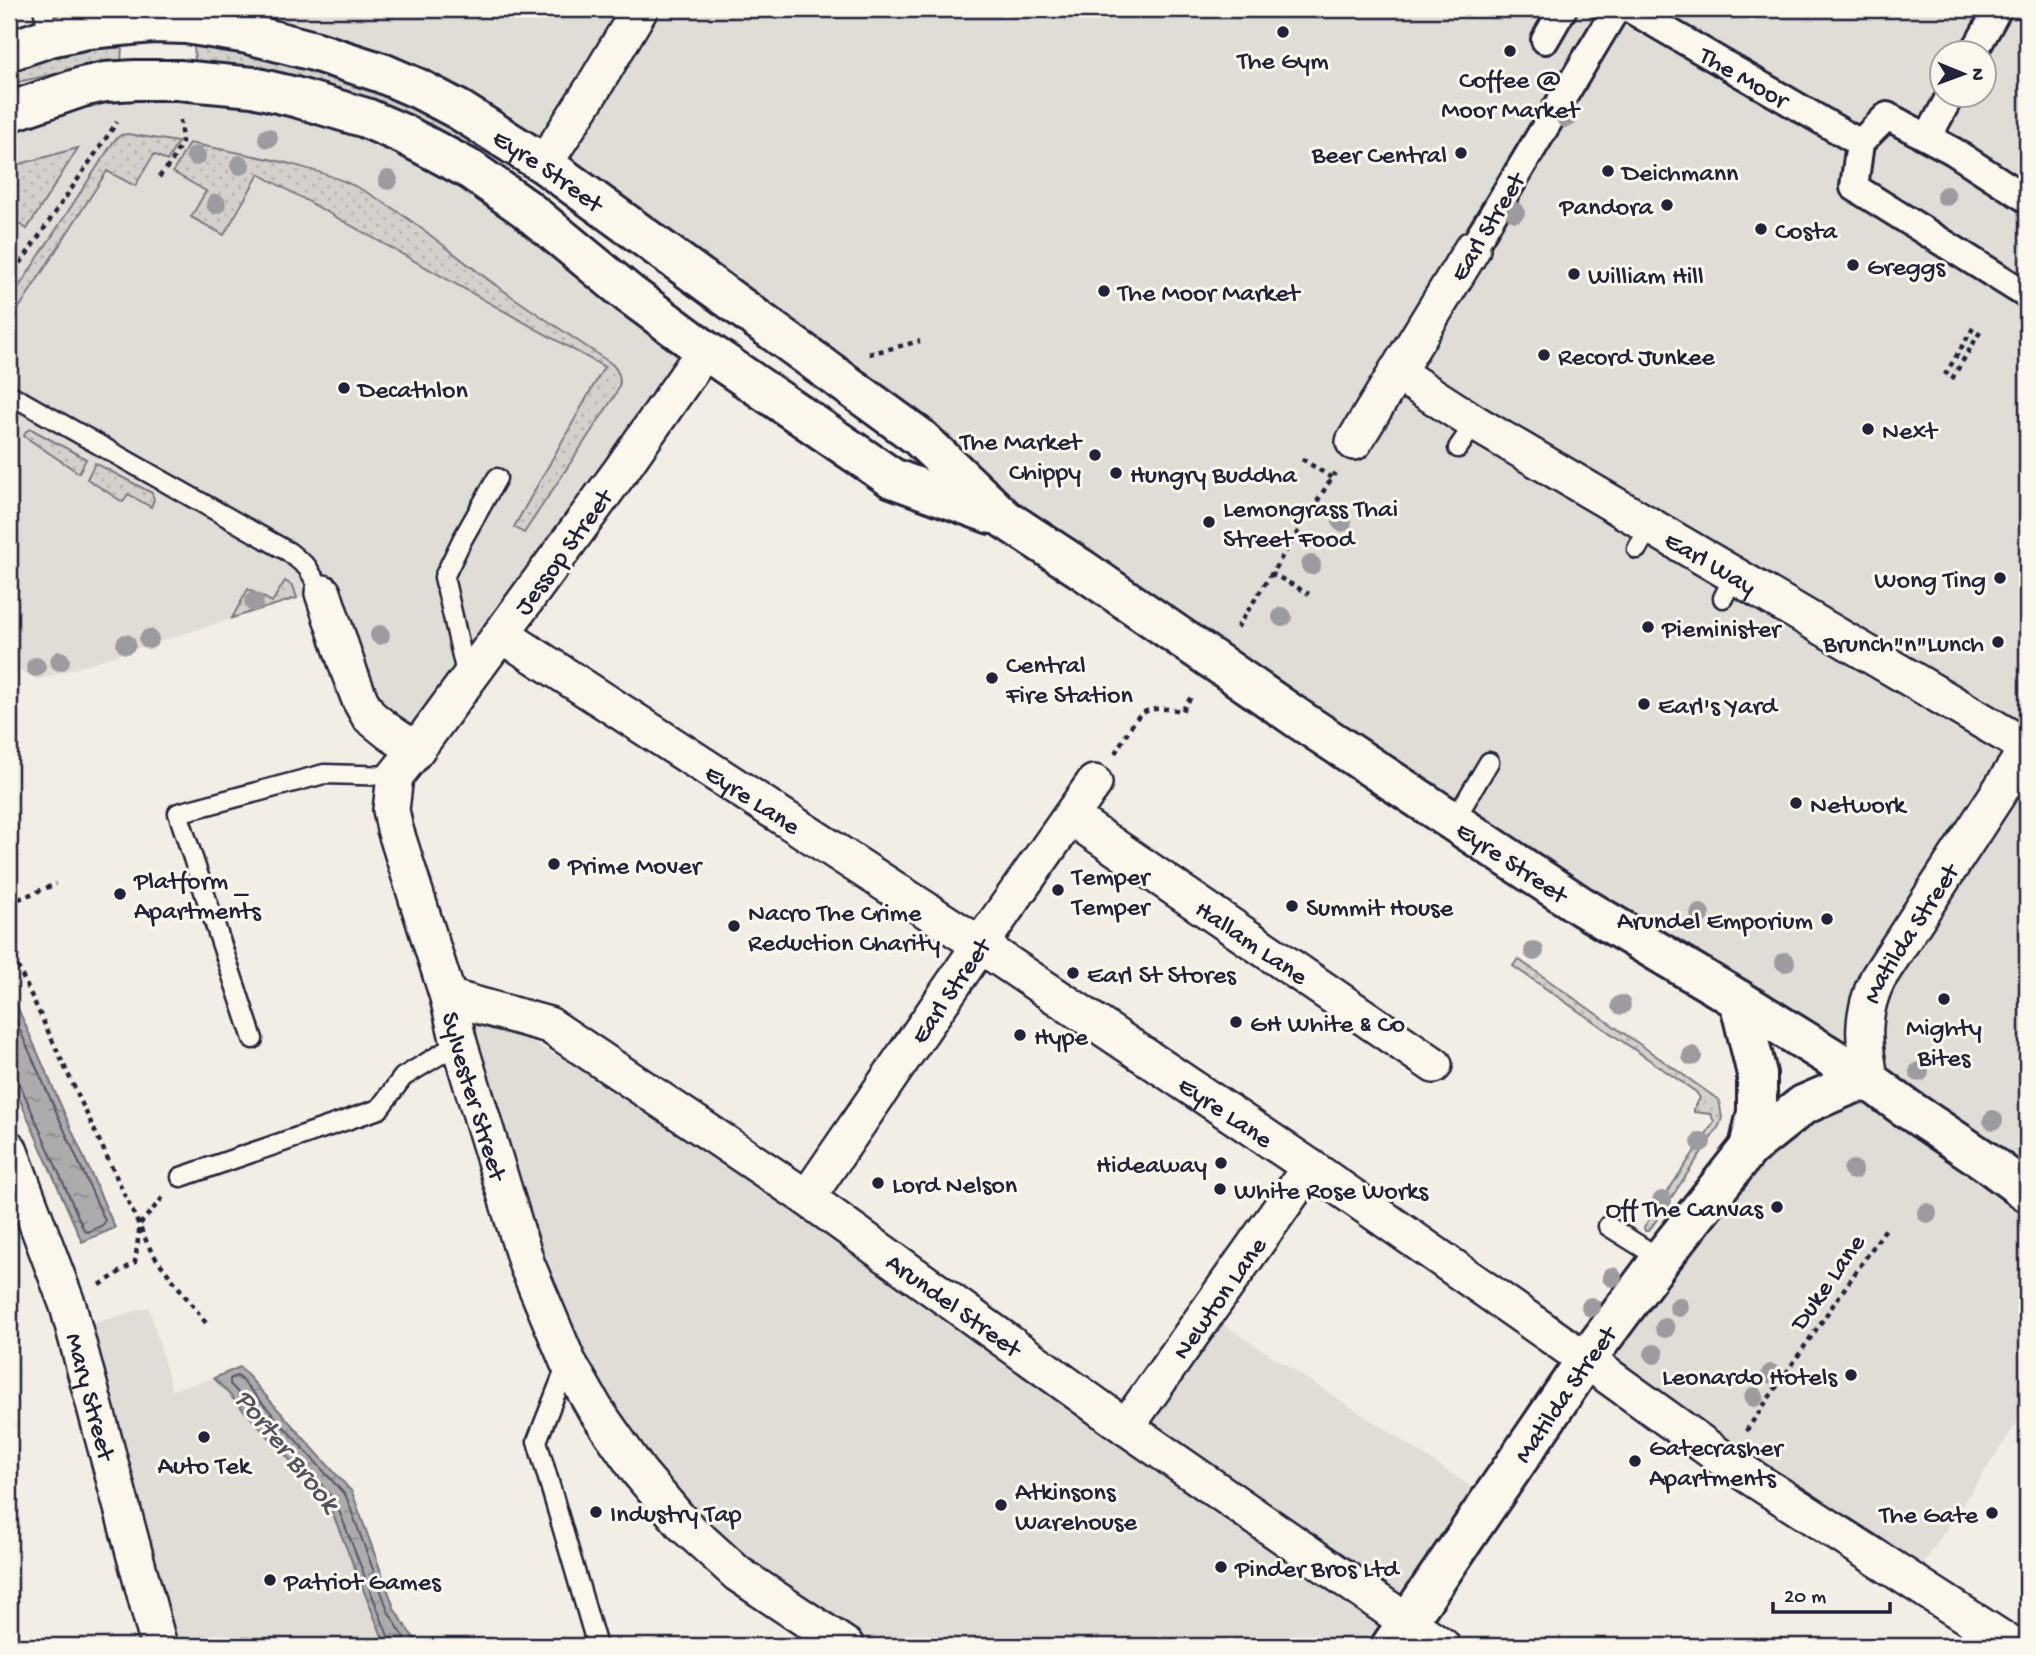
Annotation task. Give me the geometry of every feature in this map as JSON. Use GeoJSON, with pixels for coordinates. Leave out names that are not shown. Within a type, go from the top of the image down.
{"type":"FeatureCollection","features":[{"type":"Feature","properties":{"kind":"street"},"geometry":{"type":"LineString","coordinates":[[481,177],[544,164],[640,9]]}},
{"type":"Feature","properties":{"kind":"street"},"geometry":{"type":"LineString","coordinates":[[1545,40],[1563,9]]}},
{"type":"Feature","properties":{"kind":"street","name":"Earl Street"},"geometry":{"type":"LineString","coordinates":[[1354,442],[1616,9]]}},
{"type":"Feature","properties":{"kind":"street","name":"The Moor"},"geometry":{"type":"LineString","coordinates":[[1630,9],[1860,144]]}},
{"type":"Feature","properties":{"kind":"street"},"geometry":{"type":"LineString","coordinates":[[1982,38],[1998,9]]}},
{"type":"Feature","properties":{"kind":"street","name":"Eyre Street"},"geometry":{"type":"LineString","coordinates":[[9,51],[47,23],[88,29],[153,23],[217,28],[288,44],[382,73],[459,110],[544,164],[919,437],[1005,519],[1246,684],[1581,906],[1740,1000],[1871,1082],[2027,1192]]}},
{"type":"Feature","properties":{"kind":"street","name":"Eyre Street"},"geometry":{"type":"LineString","coordinates":[[9,113],[56,95],[105,82],[135,79],[229,83],[295,97],[366,118],[471,170],[525,208],[628,293],[705,350],[892,478],[1005,519]]}},
{"type":"Feature","properties":{"kind":"street"},"geometry":{"type":"LineString","coordinates":[[1928,137],[1944,108]]}},
{"type":"Feature","properties":{"kind":"street"},"geometry":{"type":"LineString","coordinates":[[2027,199],[1953,150],[1888,116],[1860,144],[1854,187],[2027,295]]}},
{"type":"Feature","properties":{"kind":"street"},"geometry":{"type":"LineString","coordinates":[[639,233],[668,276],[685,292],[696,311],[705,350]]}},
{"type":"Feature","properties":{"kind":"street","name":"Jessop Street"},"geometry":{"type":"LineString","coordinates":[[405,763],[637,448],[705,350]]}},
{"type":"Feature","properties":{"kind":"street","name":"Earl Way"},"geometry":{"type":"LineString","coordinates":[[1396,372],[1466,435],[1729,586],[2027,748]]}},
{"type":"Feature","properties":{"kind":"street"},"geometry":{"type":"LineString","coordinates":[[323,593],[364,708],[379,724],[405,763]]}},
{"type":"Feature","properties":{"kind":"street","name":"Eyre Lane"},"geometry":{"type":"LineString","coordinates":[[501,634],[980,945],[1310,1167],[1726,1461],[2013,1646]]}},
{"type":"Feature","properties":{"kind":"street","name":"Matilda Street"},"geometry":{"type":"LineString","coordinates":[[1399,1635],[1586,1360],[1661,1259],[1749,1148],[1803,1105],[1856,1083],[1871,1082],[1864,1022],[1871,993],[2027,748]]}},
{"type":"Feature","properties":{"kind":"street","name":"Sylvester Street"},"geometry":{"type":"LineString","coordinates":[[405,763],[391,810],[395,829],[448,996],[459,1043],[527,1265],[568,1362],[595,1409],[639,1472],[684,1525],[738,1574],[846,1646]]}},
{"type":"Feature","properties":{"kind":"street","name":"Earl Street"},"geometry":{"type":"LineString","coordinates":[[807,1198],[1094,783]]}},
{"type":"Feature","properties":{"kind":"street","name":"Hallam Lane"},"geometry":{"type":"LineString","coordinates":[[1071,817],[1434,1065]]}},
{"type":"Feature","properties":{"kind":"street","name":"Arundel Street"},"geometry":{"type":"LineString","coordinates":[[448,996],[549,1025],[807,1198],[1126,1427],[1399,1635],[1441,1646]]}},
{"type":"Feature","properties":{"kind":"street","name":"Matilda Street"},"geometry":{"type":"LineString","coordinates":[[1740,1000],[1753,1052],[1758,1091],[1749,1148]]}},
{"type":"Feature","properties":{"kind":"street","name":"Mary Street"},"geometry":{"type":"LineString","coordinates":[[9,1149],[68,1306],[159,1646]]}},
{"type":"Feature","properties":{"kind":"street","name":"Newton Lane"},"geometry":{"type":"LineString","coordinates":[[1126,1427],[1310,1167]]}},
{"type":"Feature","properties":{"kind":"lane"},"geometry":{"type":"LineString","coordinates":[[9,394],[289,552],[307,567],[323,593]]}},
{"type":"Feature","properties":{"kind":"lane"},"geometry":{"type":"LineString","coordinates":[[468,680],[444,577],[498,478]]}},
{"type":"Feature","properties":{"kind":"lane"},"geometry":{"type":"LineString","coordinates":[[1454,821],[1489,762]]}},
{"type":"Feature","properties":{"kind":"lane"},"geometry":{"type":"LineString","coordinates":[[253,1040],[178,813],[324,774],[405,763]]}},
{"type":"Feature","properties":{"kind":"lane"},"geometry":{"type":"LineString","coordinates":[[181,1177],[379,1109],[403,1077],[459,1043]]}},
{"type":"Feature","properties":{"kind":"lane"},"geometry":{"type":"LineString","coordinates":[[1608,1226],[1661,1259]]}},
{"type":"Feature","properties":{"kind":"lane"},"geometry":{"type":"LineString","coordinates":[[568,1362],[537,1441],[597,1646]]}},
{"type":"Feature","properties":{"kind":"path"},"geometry":{"type":"LineString","coordinates":[[159,177],[171,163],[182,142],[180,120],[192,117]]}},
{"type":"Feature","properties":{"kind":"path"},"geometry":{"type":"LineString","coordinates":[[9,280],[117,122]]}},
{"type":"Feature","properties":{"kind":"path"},"geometry":{"type":"LineString","coordinates":[[1945,375],[1973,328]]}},
{"type":"Feature","properties":{"kind":"path"},"geometry":{"type":"LineString","coordinates":[[1952,379],[1980,332]]}},
{"type":"Feature","properties":{"kind":"path"},"geometry":{"type":"LineString","coordinates":[[867,354],[919,341]]}},
{"type":"Feature","properties":{"kind":"path"},"geometry":{"type":"LineString","coordinates":[[1302,459],[1332,478]]}},
{"type":"Feature","properties":{"kind":"path"},"geometry":{"type":"LineString","coordinates":[[1271,573],[1309,594]]}},
{"type":"Feature","properties":{"kind":"path"},"geometry":{"type":"LineString","coordinates":[[9,903],[56,884]]}},
{"type":"Feature","properties":{"kind":"path"},"geometry":{"type":"LineString","coordinates":[[9,948],[152,1253],[206,1323]]}},
{"type":"Feature","properties":{"kind":"path"},"geometry":{"type":"LineString","coordinates":[[68,1306],[135,1262],[140,1224],[181,1177]]}},
{"type":"Feature","properties":{"kind":"path","name":"Duke Lane"},"geometry":{"type":"LineString","coordinates":[[1726,1461],[1887,1227]]}},
{"type":"Feature","properties":{"kind":"shaded area"},"geometry":{"type":"Polygon","coordinates":[[[163,9],[2027,9],[2027,1407],[1918,1572],[1586,1360],[1749,1148],[1845,1087],[1503,854],[544,164],[163,9]]]}},
{"type":"Feature","properties":{"kind":"shaded area"},"geometry":{"type":"Polygon","coordinates":[[[194,44],[265,53],[428,107],[489,146],[474,148],[274,74],[236,65],[195,61],[194,44]]]}},
{"type":"Feature","properties":{"kind":"shaded area"},"geometry":{"type":"Polygon","coordinates":[[[122,47],[121,63],[9,84],[9,69],[14,67],[95,48],[122,47]]]}},
{"type":"Feature","properties":{"kind":"shaded area"},"geometry":{"type":"Polygon","coordinates":[[[82,87],[366,118],[705,350],[416,750],[389,732],[323,593],[297,598],[38,680],[9,664],[9,112],[82,87]]]}},
{"type":"Feature","properties":{"kind":"shaded area"},"geometry":{"type":"Polygon","coordinates":[[[121,135],[178,142],[167,161],[154,154],[135,186],[107,171],[12,319],[9,317],[9,302],[114,141],[121,135]]]}},
{"type":"Feature","properties":{"kind":"shaded area"},"geometry":{"type":"Polygon","coordinates":[[[189,143],[304,168],[368,193],[418,226],[511,296],[612,364],[620,377],[615,395],[524,533],[514,527],[604,367],[259,174],[224,235],[191,217],[206,191],[173,172],[189,143]]]}},
{"type":"Feature","properties":{"kind":"shaded area"},"geometry":{"type":"Polygon","coordinates":[[[78,148],[27,229],[9,217],[9,167],[78,148]]]}},
{"type":"Feature","properties":{"kind":"shaded area"},"geometry":{"type":"Polygon","coordinates":[[[31,429],[86,459],[79,473],[24,436],[26,431],[31,429]]]}},
{"type":"Feature","properties":{"kind":"shaded area"},"geometry":{"type":"Polygon","coordinates":[[[95,463],[152,493],[154,500],[151,507],[128,494],[123,502],[87,479],[95,463]]]}},
{"type":"Feature","properties":{"kind":"shaded area"},"geometry":{"type":"Polygon","coordinates":[[[285,581],[293,586],[297,598],[232,618],[248,589],[272,602],[285,581]]]}},
{"type":"Feature","properties":{"kind":"shaded area"},"geometry":{"type":"Polygon","coordinates":[[[1518,959],[1719,1100],[1722,1118],[1719,1126],[1649,1231],[1645,1231],[1644,1227],[1714,1122],[1711,1114],[1694,1112],[1700,1098],[1696,1092],[1513,966],[1518,959]]]}},
{"type":"Feature","properties":{"kind":"shaded area"},"geometry":{"type":"Polygon","coordinates":[[[448,997],[591,1074],[1128,1441],[1212,1317],[1478,1492],[1376,1646],[846,1646],[784,1605],[595,1409],[448,997]]]}},
{"type":"Feature","properties":{"kind":"shaded area"},"geometry":{"type":"Polygon","coordinates":[[[149,1307],[172,1390],[214,1378],[330,1507],[386,1646],[159,1646],[74,1329],[149,1307]]]}},
{"type":"Feature","properties":{"kind":"water"},"geometry":{"type":"Polygon","coordinates":[[[9,988],[115,1228],[82,1242],[9,1075],[9,988]]]}},
{"type":"Feature","properties":{"kind":"water","name":"Porter Brook"},"geometry":{"type":"Polygon","coordinates":[[[240,1367],[352,1492],[395,1610],[422,1646],[386,1646],[330,1507],[214,1378],[240,1367]]]}},
{"type":"Feature","properties":{"kind":"place","name":"The Gym"},"geometry":{"type":"Point","coordinates":[1283,32]}},
{"type":"Feature","properties":{"kind":"place","name":"Coffee @ Moor Market"},"geometry":{"type":"Point","coordinates":[1510,51]}},
{"type":"Feature","properties":{"kind":"place","name":"Beer Central"},"geometry":{"type":"Point","coordinates":[1461,153]}},
{"type":"Feature","properties":{"kind":"place","name":"Deichmann"},"geometry":{"type":"Point","coordinates":[1608,171]}},
{"type":"Feature","properties":{"kind":"place","name":"Pandora"},"geometry":{"type":"Point","coordinates":[1667,205]}},
{"type":"Feature","properties":{"kind":"place","name":"Costa"},"geometry":{"type":"Point","coordinates":[1761,229]}},
{"type":"Feature","properties":{"kind":"place","name":"Greggs"},"geometry":{"type":"Point","coordinates":[1853,265]}},
{"type":"Feature","properties":{"kind":"place","name":"William Hill"},"geometry":{"type":"Point","coordinates":[1574,274]}},
{"type":"Feature","properties":{"kind":"place","name":"The Moor Market"},"geometry":{"type":"Point","coordinates":[1104,291]}},
{"type":"Feature","properties":{"kind":"place","name":"Record Junkee"},"geometry":{"type":"Point","coordinates":[1544,355]}},
{"type":"Feature","properties":{"kind":"place","name":"Decathlon"},"geometry":{"type":"Point","coordinates":[344,388]}},
{"type":"Feature","properties":{"kind":"place","name":"Next"},"geometry":{"type":"Point","coordinates":[1868,429]}},
{"type":"Feature","properties":{"kind":"place","name":"The Market Chippy"},"geometry":{"type":"Point","coordinates":[1095,455]}},
{"type":"Feature","properties":{"kind":"place","name":"Hungry Buddha"},"geometry":{"type":"Point","coordinates":[1116,473]}},
{"type":"Feature","properties":{"kind":"place","name":"Lemongrass Thai Street Food"},"geometry":{"type":"Point","coordinates":[1209,522]}},
{"type":"Feature","properties":{"kind":"place","name":"Wong Ting"},"geometry":{"type":"Point","coordinates":[2000,578]}},
{"type":"Feature","properties":{"kind":"place","name":"Pieminister"},"geometry":{"type":"Point","coordinates":[1648,627]}},
{"type":"Feature","properties":{"kind":"place","name":"Brunch\"n\"Lunch"},"geometry":{"type":"Point","coordinates":[1998,642]}},
{"type":"Feature","properties":{"kind":"place","name":"Central Fire Station"},"geometry":{"type":"Point","coordinates":[992,678]}},
{"type":"Feature","properties":{"kind":"place","name":"Earl's Yard"},"geometry":{"type":"Point","coordinates":[1644,704]}},
{"type":"Feature","properties":{"kind":"place","name":"Network"},"geometry":{"type":"Point","coordinates":[1796,803]}},
{"type":"Feature","properties":{"kind":"place","name":"Prime Mover"},"geometry":{"type":"Point","coordinates":[554,864]}},
{"type":"Feature","properties":{"kind":"place","name":"Temper Temper"},"geometry":{"type":"Point","coordinates":[1058,890]}},
{"type":"Feature","properties":{"kind":"place","name":"Platform _ Apartments"},"geometry":{"type":"Point","coordinates":[120,894]}},
{"type":"Feature","properties":{"kind":"place","name":"Summit House"},"geometry":{"type":"Point","coordinates":[1292,906]}},
{"type":"Feature","properties":{"kind":"place","name":"Arundel Emporium"},"geometry":{"type":"Point","coordinates":[1827,919]}},
{"type":"Feature","properties":{"kind":"place","name":"Nacro The Crime Reduction Charity"},"geometry":{"type":"Point","coordinates":[734,926]}},
{"type":"Feature","properties":{"kind":"place","name":"Earl St Stores"},"geometry":{"type":"Point","coordinates":[1073,973]}},
{"type":"Feature","properties":{"kind":"place","name":"Mighty Bites"},"geometry":{"type":"Point","coordinates":[1944,999]}},
{"type":"Feature","properties":{"kind":"place","name":"GH White & Co"},"geometry":{"type":"Point","coordinates":[1236,1022]}},
{"type":"Feature","properties":{"kind":"place","name":"Hype"},"geometry":{"type":"Point","coordinates":[1020,1035]}},
{"type":"Feature","properties":{"kind":"place","name":"Hideaway"},"geometry":{"type":"Point","coordinates":[1221,1163]}},
{"type":"Feature","properties":{"kind":"place","name":"Lord Nelson"},"geometry":{"type":"Point","coordinates":[878,1183]}},
{"type":"Feature","properties":{"kind":"place","name":"White Rose Works"},"geometry":{"type":"Point","coordinates":[1220,1189]}},
{"type":"Feature","properties":{"kind":"place","name":"Off The Canvas"},"geometry":{"type":"Point","coordinates":[1777,1207]}},
{"type":"Feature","properties":{"kind":"place","name":"Leonardo Hotels"},"geometry":{"type":"Point","coordinates":[1851,1375]}},
{"type":"Feature","properties":{"kind":"place","name":"Auto Tek"},"geometry":{"type":"Point","coordinates":[204,1437]}},
{"type":"Feature","properties":{"kind":"place","name":"Gatecrasher Apartments"},"geometry":{"type":"Point","coordinates":[1635,1461]}},
{"type":"Feature","properties":{"kind":"place","name":"Atkinsons Warehouse"},"geometry":{"type":"Point","coordinates":[1001,1505]}},
{"type":"Feature","properties":{"kind":"place","name":"Industry Tap"},"geometry":{"type":"Point","coordinates":[596,1512]}},
{"type":"Feature","properties":{"kind":"place","name":"The Gate"},"geometry":{"type":"Point","coordinates":[1992,1513]}},
{"type":"Feature","properties":{"kind":"place","name":"Pinder Bros Ltd"},"geometry":{"type":"Point","coordinates":[1221,1567]}},
{"type":"Feature","properties":{"kind":"place","name":"Patriot Games"},"geometry":{"type":"Point","coordinates":[270,1580]}}]}
